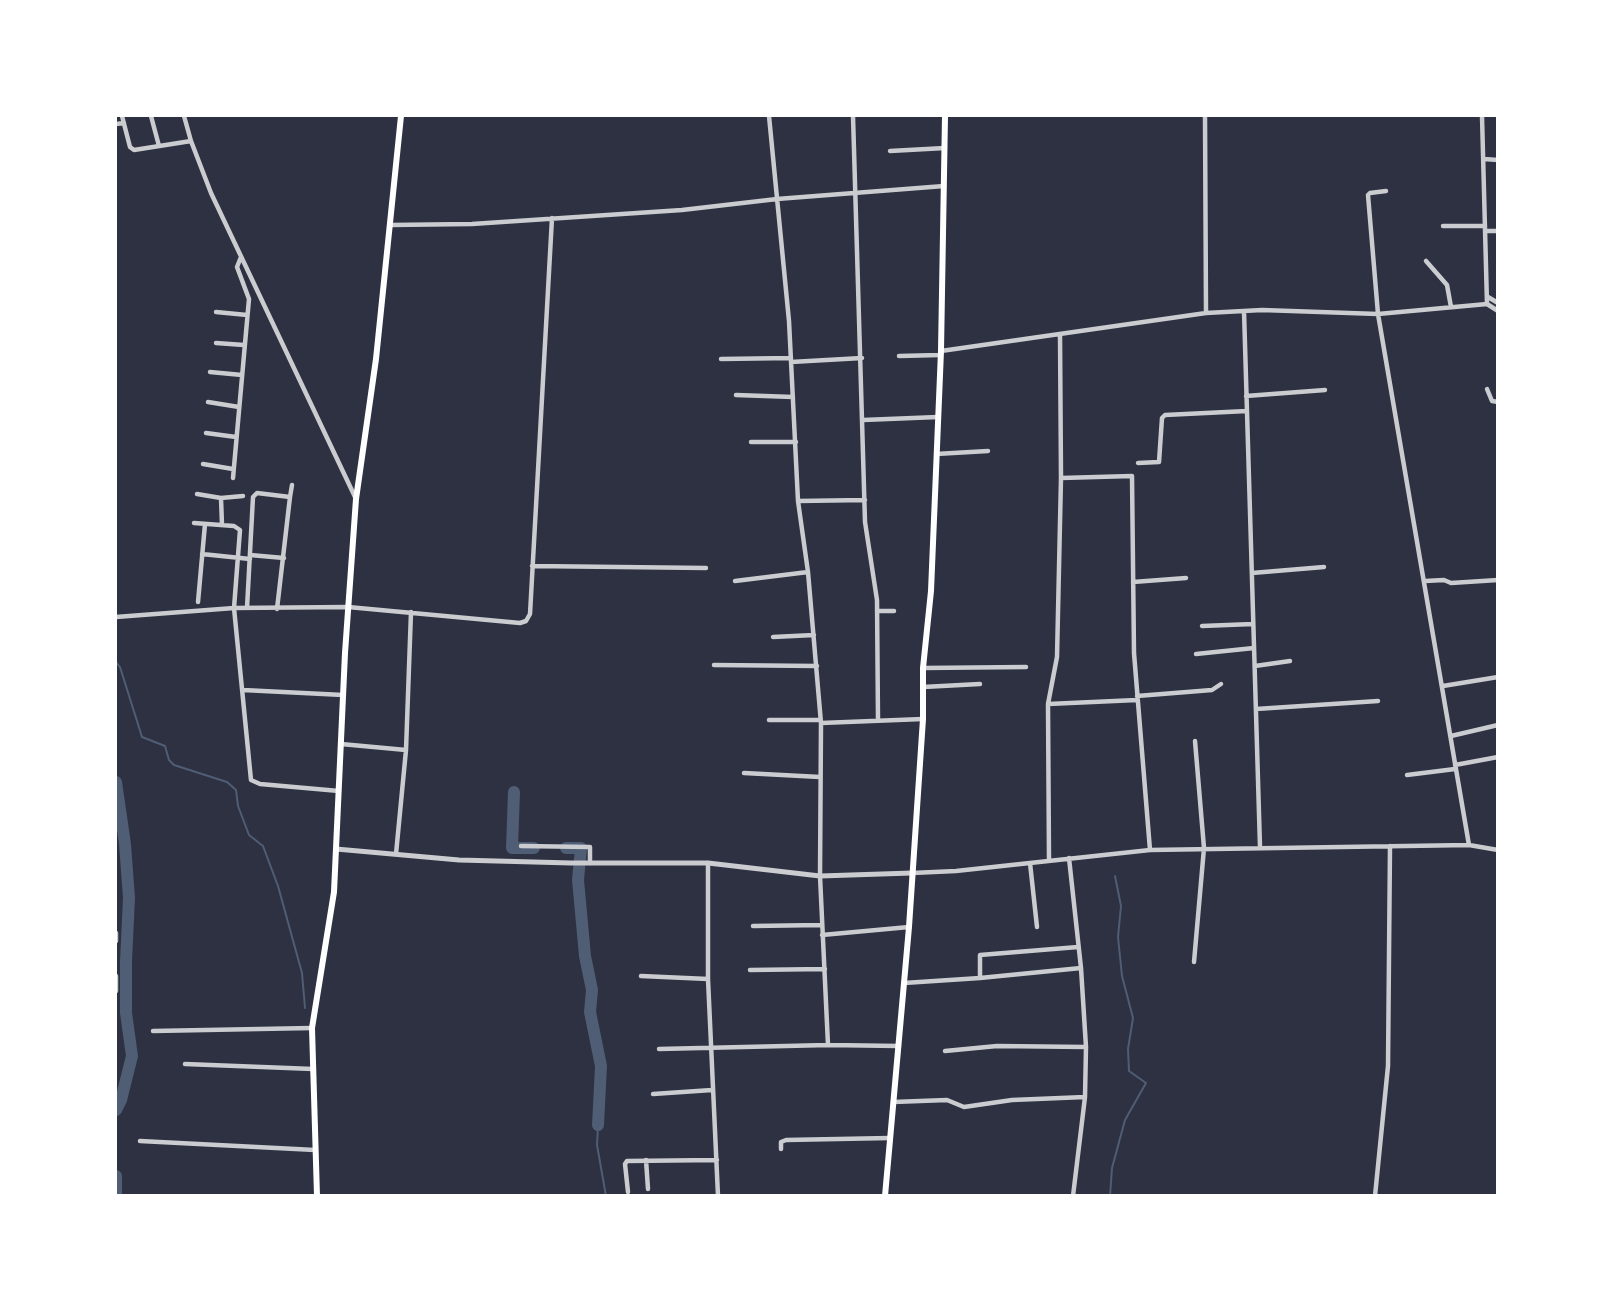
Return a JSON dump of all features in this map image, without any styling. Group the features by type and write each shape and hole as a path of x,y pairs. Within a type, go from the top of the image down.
{"main road":[{"path":"317,1195 312,1028 334,899 343,695 356,499 376,359 401,116"},
{"path":"885,1195 909,927 923,719 923,668 931,591 941,353 945,116"}],"street":[{"path":"122,116 131,149 191,141"},
{"path":"151,116 159,146"},
{"path":"184,116 211,193 356,499"},
{"path":"769,116 791,360 798,500 808,572 821,722 821,925 828,1045"},
{"path":"853,116 864,500 877,611 878,720"},
{"path":"1205,116 1206,313"},
{"path":"1482,116 1487,304"},
{"path":"116,124 124,122"},
{"path":"890,151 945,148"},
{"path":"1484,159 1497,160"},
{"path":"390,225 472,224 682,210 777,199 944,186"},
{"path":"1386,191 1368,195 1378,314 1469,845"},
{"path":"116,617 234,608 348,607 523,622 528,620 552,218"},
{"path":"1443,226 1497,231"},
{"path":"233,478 249,299 237,267 242,256"},
{"path":"1426,261 1447,285 1451,307"},
{"path":"1488,297 1497,303"},
{"path":"899,356 941,353 1206,313 1244,311 1378,314 1487,304 1497,311"},
{"path":"1244,311 1260,847"},
{"path":"216,312 247,316"},
{"path":"1049,860 1048,704 1057,657 1061,478 1060,334"},
{"path":"216,343 244,345"},
{"path":"721,359 862,358"},
{"path":"210,372 242,375"},
{"path":"1487,389 1492,401 1497,402"},
{"path":"1246,396 1325,390"},
{"path":"736,395 793,397"},
{"path":"208,402 239,407"},
{"path":"1139,463 1158,461 1162,418 1165,415 1247,411"},
{"path":"863,420 938,417"},
{"path":"206,433 236,437"},
{"path":"751,442 796,442"},
{"path":"936,454 988,451"},
{"path":"203,464 233,469"},
{"path":"1061,478 1132,476 1137,698 1150,850"},
{"path":"277,609 292,485"},
{"path":"197,494 221,498 243,496"},
{"path":"247,608 254,494 290,497"},
{"path":"221,498 222,525"},
{"path":"798,500 864,500"},
{"path":"194,523 234,526 240,530 234,608 251,780 260,784 339,790"},
{"path":"198,602 205,524"},
{"path":"202,554 237,558 284,558"},
{"path":"532,566 706,568"},
{"path":"1252,573 1324,567"},
{"path":"734,581 808,572"},
{"path":"1133,582 1186,578"},
{"path":"1425,581 1444,580 1451,583 1497,580"},
{"path":"877,611 894,611"},
{"path":"396,855 406,750 411,612"},
{"path":"1202,626 1253,624"},
{"path":"773,637 814,635"},
{"path":"1196,654 1254,648"},
{"path":"1255,666 1290,661"},
{"path":"713,665 817,666"},
{"path":"923,668 1026,667"},
{"path":"1443,686 1497,677"},
{"path":"923,687 980,684"},
{"path":"1048,704 1212,690 1221,684"},
{"path":"243,690 343,695"},
{"path":"1256,709 1378,701"},
{"path":"769,720 821,722 923,719"},
{"path":"1451,736 1497,725"},
{"path":"1194,961 1204,848 1195,741"},
{"path":"341,744 406,750"},
{"path":"1407,775 1497,757"},
{"path":"744,773 820,777"},
{"path":"336,849 396,855 571,863 708,863 820,876 912,873 1150,850 1469,845 1497,850"},
{"path":"520,846 590,848 588,863"},
{"path":"1375,1195 1388,1066 1390,846"},
{"path":"1069,858 1086,1047 1085,1097 1073,1195"},
{"path":"708,863 710,1048 718,1195"},
{"path":"1030,863 1037,927"},
{"path":"753,926 821,925"},
{"path":"822,935 909,927"},
{"path":"116,933 116,941"},
{"path":"980,978 979,955 1078,947"},
{"path":"904,982 1081,968"},
{"path":"750,970 825,970"},
{"path":"116,976 116,991"},
{"path":"641,976 708,979"},
{"path":"153,1031 312,1028"},
{"path":"659,1049 899,1045"},
{"path":"945,1051 997,1046 1086,1047"},
{"path":"184,1064 313,1069"},
{"path":"653,1094 712,1090"},
{"path":"893,1102 947,1100 964,1107 1012,1100 1085,1097"},
{"path":"781,1149 780,1142 786,1140 890,1138"},
{"path":"140,1141 316,1150"},
{"path":"646,1160 648,1189"},
{"path":"628,1192 626,1162 717,1160"}],"waterway":[{"path":"116,662 120,667 142,737 165,746 169,760 174,765 227,782 236,790 238,806 249,835 263,846 278,886 302,973 305,1008"},
{"path":"116,782 129,898 126,1013 132,1056 116,1110"},
{"path":"514,792 512,848 534,848"},
{"path":"566,848 581,848 578,880 585,956 592,990 590,1012 601,1066 598,1125"},
{"path":"1110,1196 1112,1168 1125,1120 1146,1083 1129,1071 1128,1049 1133,1018 1122,976 1118,937 1121,906 1115,876"},
{"path":"598,1125 597,1145 606,1196"},
{"path":"116,1176 116,1196"}]}
